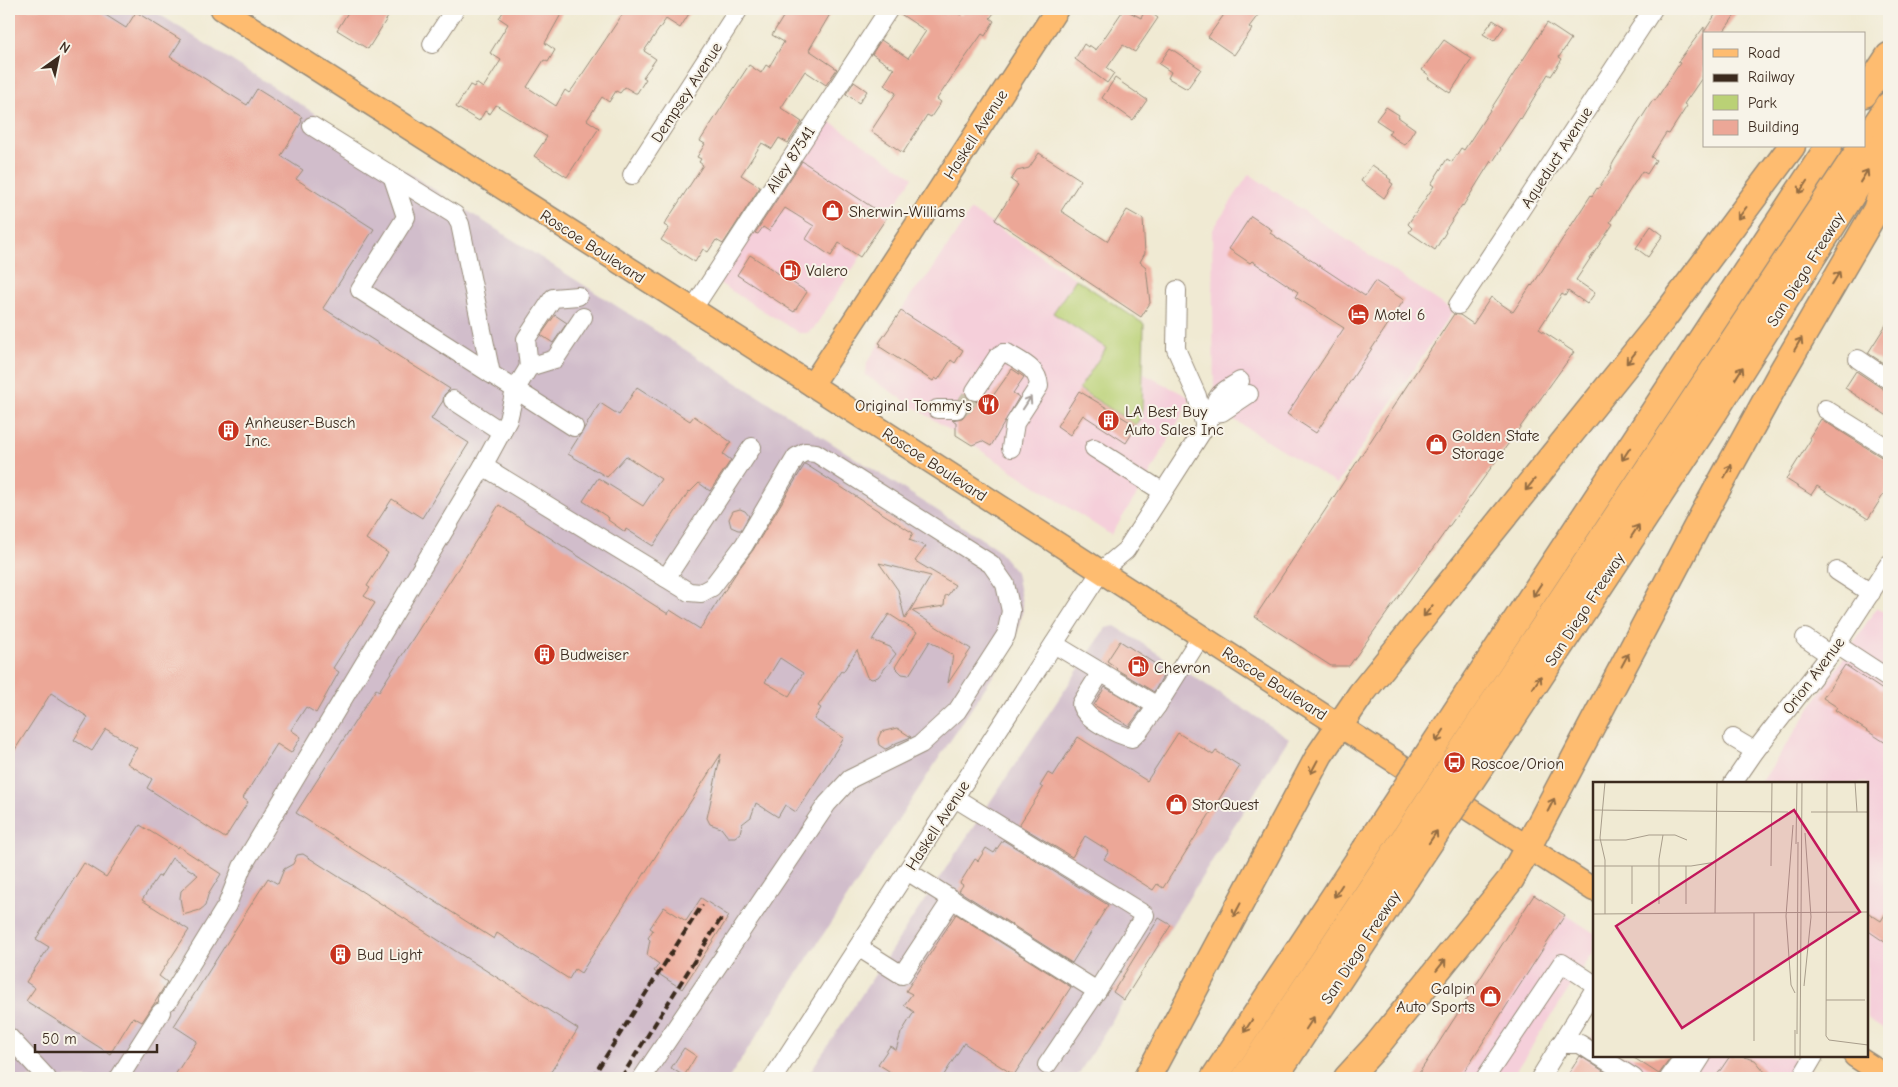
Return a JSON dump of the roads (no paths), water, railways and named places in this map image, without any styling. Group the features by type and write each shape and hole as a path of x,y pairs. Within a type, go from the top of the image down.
{"highway":[{"path":"1866,69 1889,51"},
{"path":"1866,91 1889,56"},
{"path":"1866,123 1889,89"},
{"path":"1866,139 1889,104"},
{"name":"San Diego Freeway","path":"1274,1078 1384,863 1487,708 1713,414 1889,136"},
{"path":"1146,1078 1320,754 1361,694 1662,320 1791,148"},
{"name":"San Diego Freeway","path":"1214,1078 1384,863 1487,708 1828,148"},
{"path":"1487,708 1850,148"},
{"path":"1487,708 1861,148"},
{"path":"1347,1078 1378,1044 1511,879 1704,513 1802,336 1876,210 1889,170"},
{"path":"1235,1078 1384,863"},
{"path":"1245,1078 1384,863"}],"main road":[{"name":"Roscoe Boulevard","path":"222,9 812,385 1593,889"},
{"name":"Haskell Avenue","path":"812,385 1057,9"},
{"path":"1857,1057 1889,1078"}],"street":[{"path":"432,44 455,9"},
{"name":"Dempsey Avenue","path":"632,175 739,9"},
{"name":"Alley 87541","path":"692,310 889,9"},
{"name":"Aqueduct Avenue","path":"1458,306 1654,9"},
{"path":"312,126 455,215 460,224 491,374"},
{"path":"393,178 406,217 360,290 574,427"},
{"path":"1177,290 1176,349 1209,420"},
{"path":"120,1078 227,905 247,858 502,432 508,420 515,390 528,367 526,339 553,298 578,296"},
{"path":"528,367 555,359 583,317"},
{"path":"975,391 998,356 1003,353 1007,353 1032,369 1036,374 1039,386 1015,423 1011,448"},
{"path":"1858,360 1889,380"},
{"name":"Haskell Avenue","path":"773,1078 1101,571 1126,550 1209,420 1214,402 1218,396 1245,387"},
{"path":"452,400 502,432"},
{"path":"937,409 957,409"},
{"path":"1825,409 1889,449"},
{"path":"666,578 752,446"},
{"path":"1094,448 1163,492"},
{"path":"483,466 689,592 701,593 712,587 744,545 796,457 805,452 816,453 991,564 1005,584 1011,611 1006,635 956,711 921,744 850,779 827,804 642,1078"},
{"path":"1837,571 1871,593"},
{"name":"Orion Avenue","path":"1734,782 1755,750 1834,650 1871,593 1886,576"},
{"path":"1101,672 1082,704 1082,710 1120,735 1132,738 1140,731 1157,706 1201,636"},
{"path":"1806,638 1834,650 1889,679"},
{"path":"1054,644 1157,706"},
{"path":"1733,738 1755,750"},
{"path":"954,798 1145,915 1047,1065"},
{"path":"907,871 1097,991"},
{"path":"858,947 902,976 952,899"},
{"path":"1485,1078 1562,963 1593,983"},
{"path":"1540,1078 1593,992"},
{"path":"1570,1027 1593,1042"},
{"path":"9,1038 47,1078"},
{"path":"1560,1044 1580,1044 1593,1052"},
{"path":"1601,1057 1634,1078"},
{"path":"1616,1057 1648,1078"},
{"path":"1669,1078 1684,1057"},
{"path":"1688,1078 1701,1057"},
{"path":"1801,1078 1813,1057"}],"tunnel":[{"path":"957,409 964,406 975,391"}],"railway":[{"path":"592,1078 702,905"},
{"path":"621,1078 722,917"},
{"path":"9,1068 16,1078"}],"place":[{"name":"Sherwin-Williams","path":"833,211"},
{"name":"Valero","path":"790,270"},
{"name":"Motel 6","path":"1358,314"},
{"name":"Original Tommy's","path":"988,405"},
{"name":"LA Best Buy Auto Sales Inc","path":"1109,420"},
{"name":"Anheuser-Busch Inc.","path":"229,431"},
{"name":"Golden State Storage","path":"1436,444"},
{"name":"Budweiser","path":"544,654"},
{"name":"Chevron","path":"1138,667"},
{"name":"Roscoe/Orion","path":"1455,763"},
{"name":"StorQuest","path":"1176,804"},
{"name":"Bud Light","path":"341,954"},
{"name":"Galpin Auto Sports","path":"1491,997"}]}
